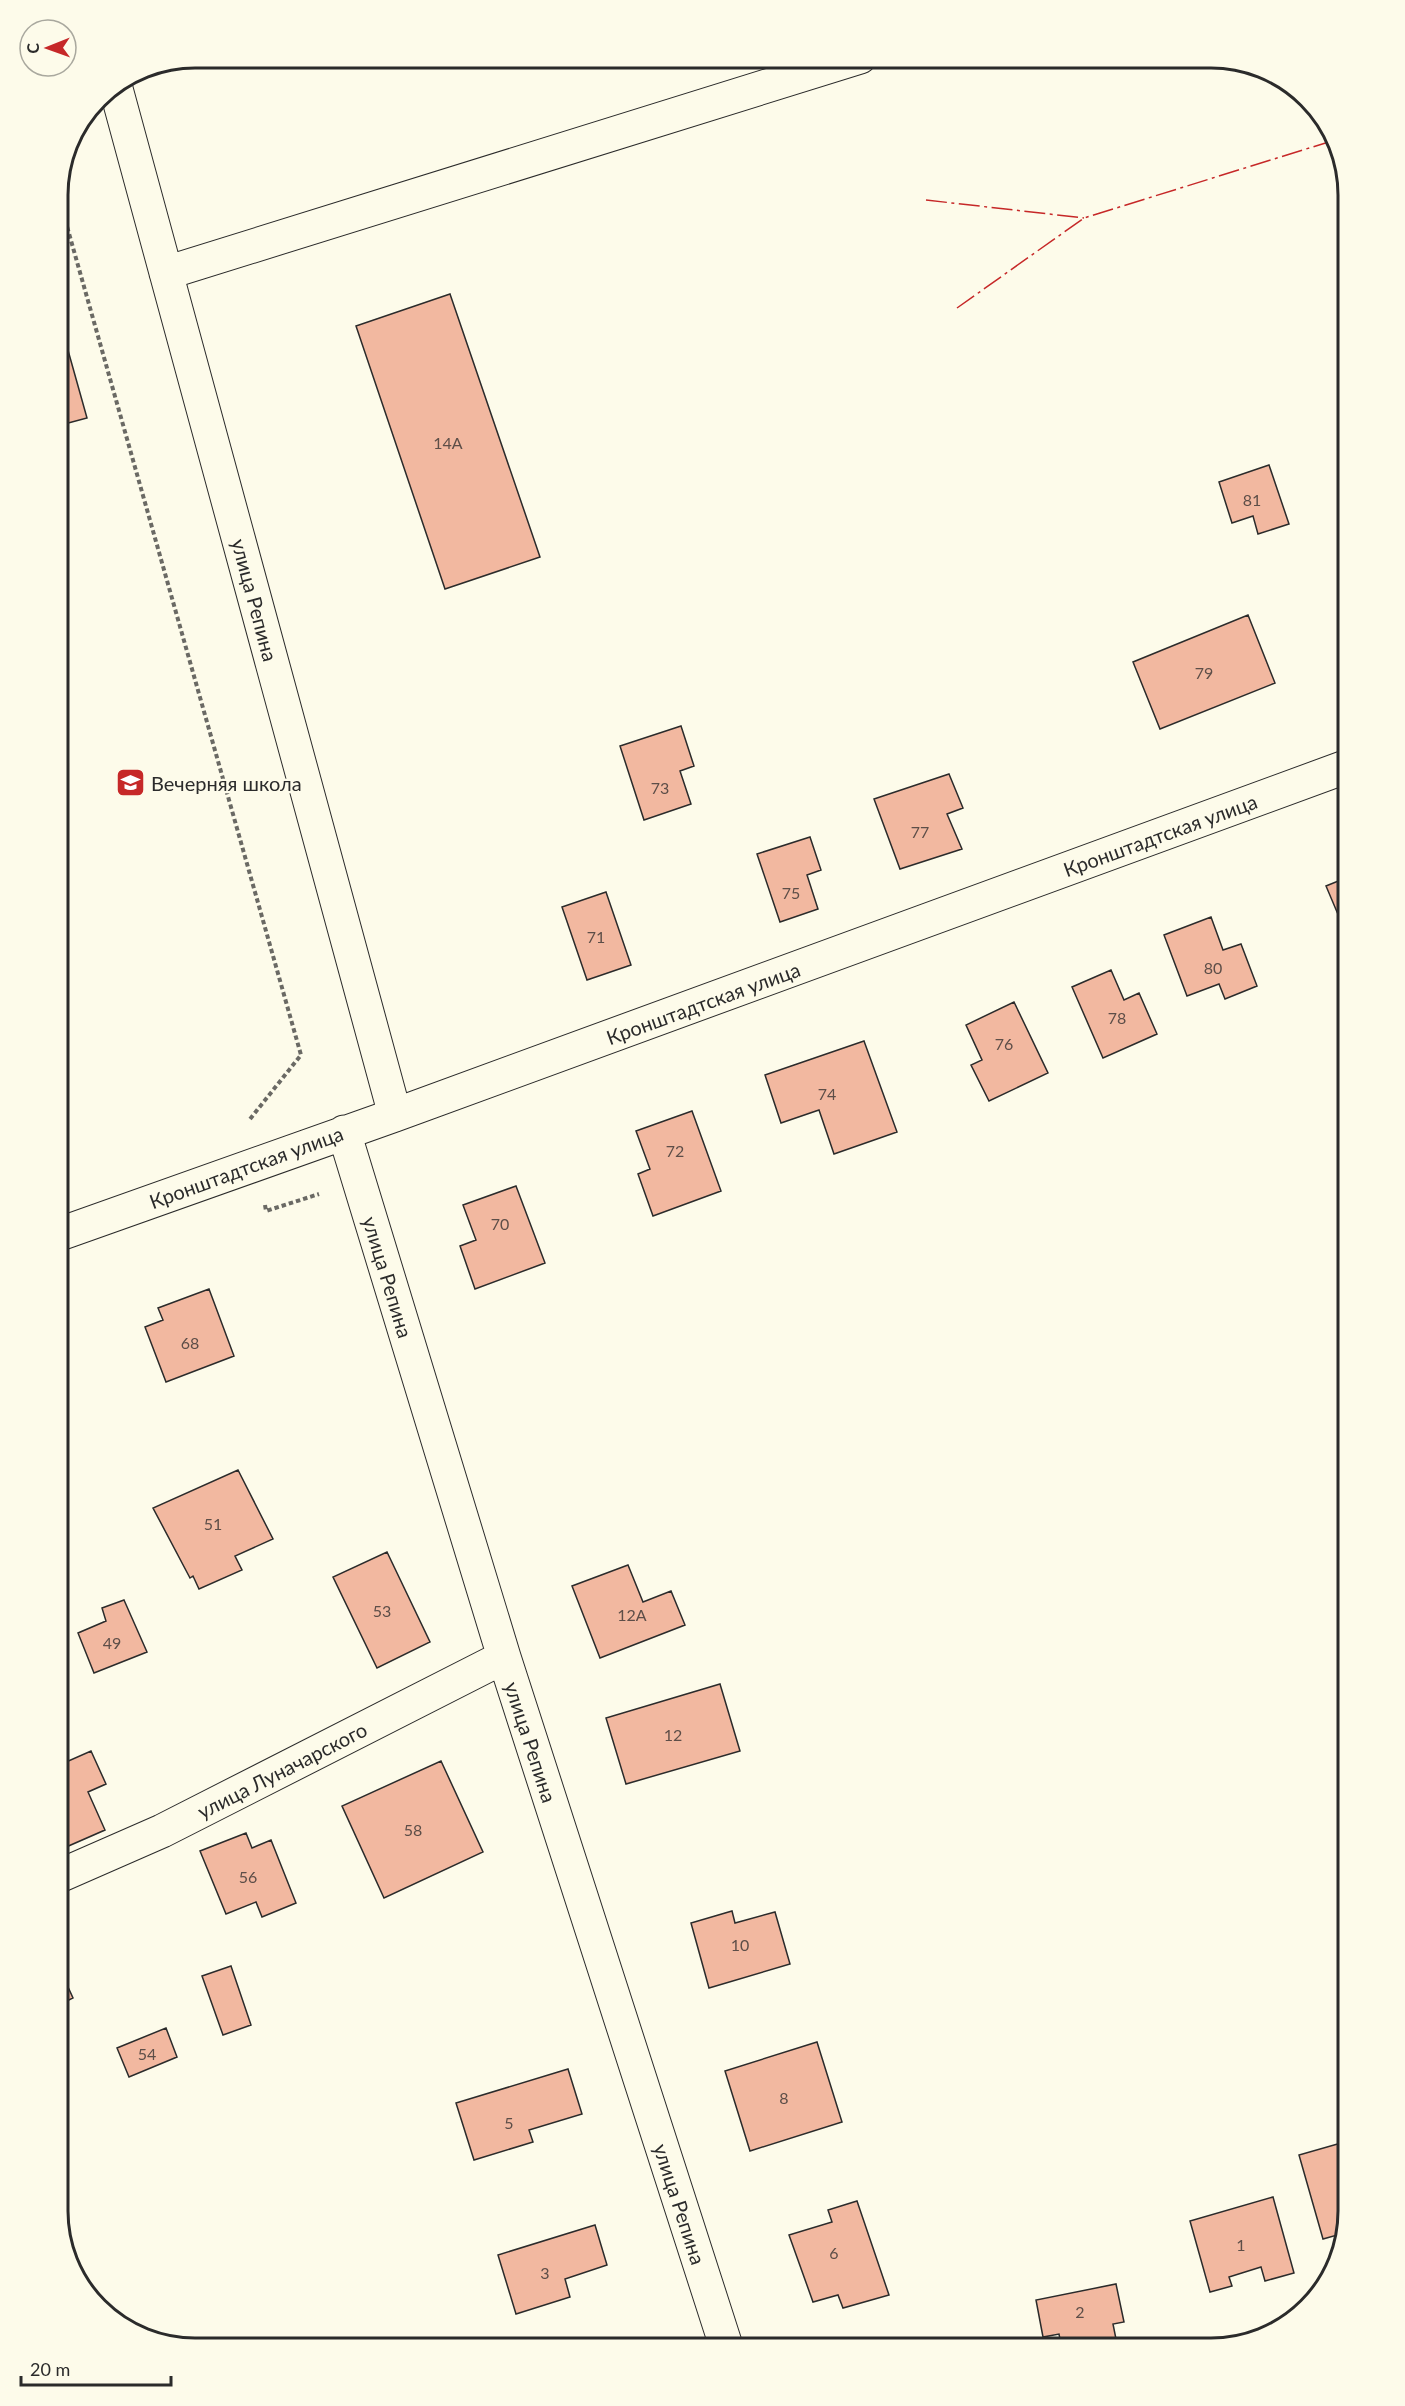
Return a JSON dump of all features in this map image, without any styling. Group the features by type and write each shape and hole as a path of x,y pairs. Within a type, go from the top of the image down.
{"street":[{"path":"166,273 825,68"},
{"name":"улица Репина","path":"117,94 395,1115"},
{"name":"Кронштадтская улица","path":"68,1231 395,1115 1338,770"},
{"name":"улица Репина","path":"344,1132 504,1657 723,2338"},
{"name":"улица Луначарского","path":"68,1872 162,1831 504,1657"}],"path":[{"path":"68,229 301,1055 244,1126"}],"building":[{"path":"450,294 540,557 445,589 356,326"},
{"path":"68,350 87,418 68,423"},
{"path":"1269,465 1289,524 1258,534 1253,516 1232,523 1219,482"},
{"path":"1248,615 1275,683 1160,729 1133,662"},
{"path":"681,726 694,766 680,771 691,804 644,820 620,746"},
{"path":"949,774 963,808 947,814 962,849 900,869 874,799"},
{"path":"810,837 821,870 807,875 818,909 780,922 757,854"},
{"path":"1338,881 1338,914 1326,886"},
{"path":"606,892 631,965 587,980 562,907"},
{"path":"1211,917 1223,950 1241,944 1257,986 1225,999 1219,984 1187,996 1164,935"},
{"path":"1111,970 1124,1000 1139,993 1157,1034 1103,1058 1072,987"},
{"path":"1014,1002 1048,1073 989,1101 971,1065 982,1060 966,1025"},
{"path":"864,1041 897,1132 834,1154 819,1110 781,1123 765,1075"},
{"path":"692,1111 721,1191 653,1216 638,1174 650,1169 636,1131"},
{"path":"516,1186 545,1263 475,1289 460,1246 476,1240 463,1205"},
{"path":"209,1289 234,1356 166,1382 145,1327 163,1320 158,1308"},
{"path":"238,1470 273,1539 235,1556 242,1570 199,1589 193,1576 190,1578 153,1508"},
{"path":"387,1552 430,1642 377,1668 333,1577"},
{"path":"628,1565 643,1602 671,1591 685,1625 600,1658 572,1586"},
{"path":"124,1600 147,1652 94,1673 78,1633 106,1621 102,1608"},
{"path":"720,1684 740,1751 626,1784 606,1718"},
{"path":"91,1751 106,1784 88,1792 105,1830 68,1846 68,1761"},
{"path":"441,1761 483,1852 384,1898 342,1806"},
{"path":"246,1833 252,1848 271,1840 296,1903 262,1917 256,1902 226,1914 200,1851"},
{"path":"732,1911 735,1923 775,1912 790,1964 709,1988 691,1923"},
{"path":"231,1966 251,2025 223,2035 202,1976"},
{"path":"68,1987 73,1998 68,2000"},
{"path":"166,2028 177,2057 129,2077 117,2048"},
{"path":"817,2042 842,2122 750,2151 725,2071"},
{"path":"568,2069 582,2114 529,2130 533,2142 474,2160 456,2103"},
{"path":"1338,2144 1338,2212 1335,2236 1323,2239 1299,2155"},
{"path":"1273,2197 1294,2273 1265,2281 1261,2267 1229,2277 1232,2286 1210,2292 1190,2221"},
{"path":"857,2201 889,2295 843,2308 838,2295 813,2302 789,2235 832,2222 828,2210"},
{"path":"595,2225 607,2265 565,2279 570,2297 516,2314 498,2255"},
{"path":"1116,2284 1124,2322 1113,2324 1116,2338 1060,2338 1059,2334 1043,2337 1036,2300"}],"power":[{"path":"957,308 1084,218 1326,143"},
{"path":"926,200 1084,218"}],"place":[{"name":"Вечерняя школа","path":"130,783"}]}
